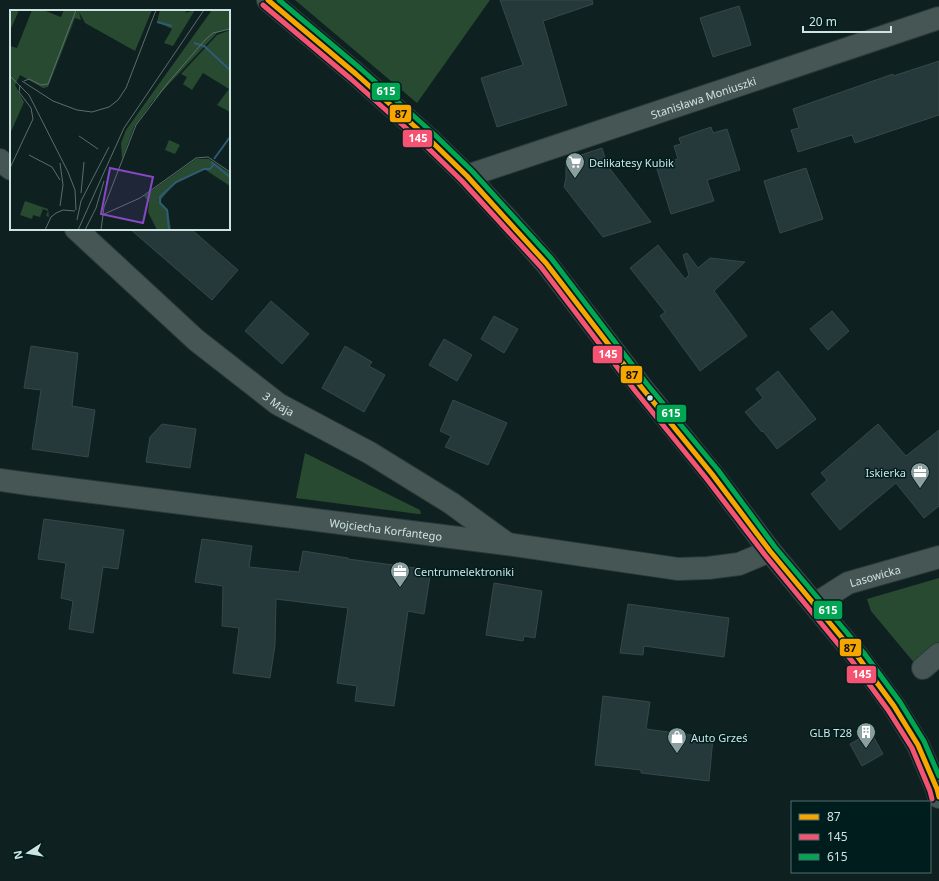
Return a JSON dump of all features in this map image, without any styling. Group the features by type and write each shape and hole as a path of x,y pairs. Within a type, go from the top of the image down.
{"street":[{"path":"268,0 356,74 430,140 467,176 546,263 642,388 712,474 770,551 858,657 894,706 918,745 939,797"},
{"name":"Stanisława Moniuszki","path":"467,176 939,18"},
{"path":"0,160 10,169"},
{"name":"3 Maja","path":"77,230 196,340 278,404 370,453 451,503 507,544"},
{"name":"Wojciecha Korfantego","path":"0,480 507,544 678,569 708,568 739,564 770,551"},
{"name":"Lasowicka","path":"815,604 848,583 939,557"},
{"path":"923,668 939,654"}],"green space":[{"path":"295,0 490,0 417,103"},
{"path":"305,453 420,510 421,514 296,498"},
{"path":"939,578 939,645 916,665 871,611 867,599"}],"building":[{"path":"500,0 592,0 593,4 543,21 567,105 497,127 481,78 523,65"},
{"path":"739,6 751,45 713,57 700,18"},
{"path":"939,61 939,115 855,143 852,135 798,152 791,130 799,128 793,109 893,74 893,76"},
{"path":"711,127 713,133 727,129 740,170 707,180 714,201 671,214 656,166 678,159 674,146 681,144 679,138"},
{"path":"602,148 607,165 651,222 603,237 564,187 566,178 566,160"},
{"path":"806,168 823,219 780,233 764,181"},
{"path":"131,230 192,230 238,270 212,300"},
{"path":"658,245 685,279 689,275 683,255 687,253 698,268 710,258 745,262 714,291 747,336 700,371 660,316 665,312 630,268"},
{"path":"271,301 309,334 282,364 245,331"},
{"path":"832,311 849,331 828,350 810,329"},
{"path":"494,316 518,329 504,353 481,339"},
{"path":"444,339 472,355 457,381 429,365"},
{"path":"31,346 78,353 72,406 95,410 88,457 32,449 41,390 24,388"},
{"path":"345,346 372,362 369,366 385,375 364,412 322,388"},
{"path":"778,371 816,419 777,449 745,412 763,398 756,389"},
{"path":"453,400 507,423 488,465 445,447 451,436 440,431"},
{"path":"162,424 196,429 190,468 146,462 150,437"},
{"path":"878,424 906,456 939,430 939,506 924,518 896,483 840,530 811,494 827,480 821,473"},
{"path":"44,519 124,530 118,569 103,567 93,633 69,629 73,601 61,598 66,563 38,559"},
{"path":"202,539 252,546 249,567 299,572 303,551 348,559 431,570 424,614 408,611 394,706 355,701 357,686 337,683 348,608 276,599 275,645 270,678 233,673 239,628 222,626 223,586 195,582"},
{"path":"494,583 542,591 535,638 524,636 523,641 486,635"},
{"path":"628,604 729,618 724,657 644,646 643,655 620,653"},
{"path":"603,696 650,702 646,729 713,738 709,781 641,773 641,770 595,765"},
{"name":"GLB T28","path":"871,732 883,754 862,766 850,744"}],"transit line":[{"name":"87","path":"268,0 356,74 430,140 467,176 546,263 642,388 712,474 770,551 858,657 894,706 918,745 939,797"},
{"name":"615","path":"279,0 361,69 435,135 472,171 551,258 647,384 718,470 775,547 864,653 900,702 924,741 939,776"},
{"name":"145","path":"263,5 351,79 425,145 462,181 541,267 636,392 706,478 765,555 852,661 888,710 912,748 932,799"}],"place":[{"name":"Delikatesy Kubik","path":"575,179"},
{"name":"Iskierka","path":"920,489"},
{"name":"Centrumelektroniki","path":"400,588"},
{"name":"GLB T28","path":"866,749"},
{"name":"Auto Grześ","path":"677,754"}]}
